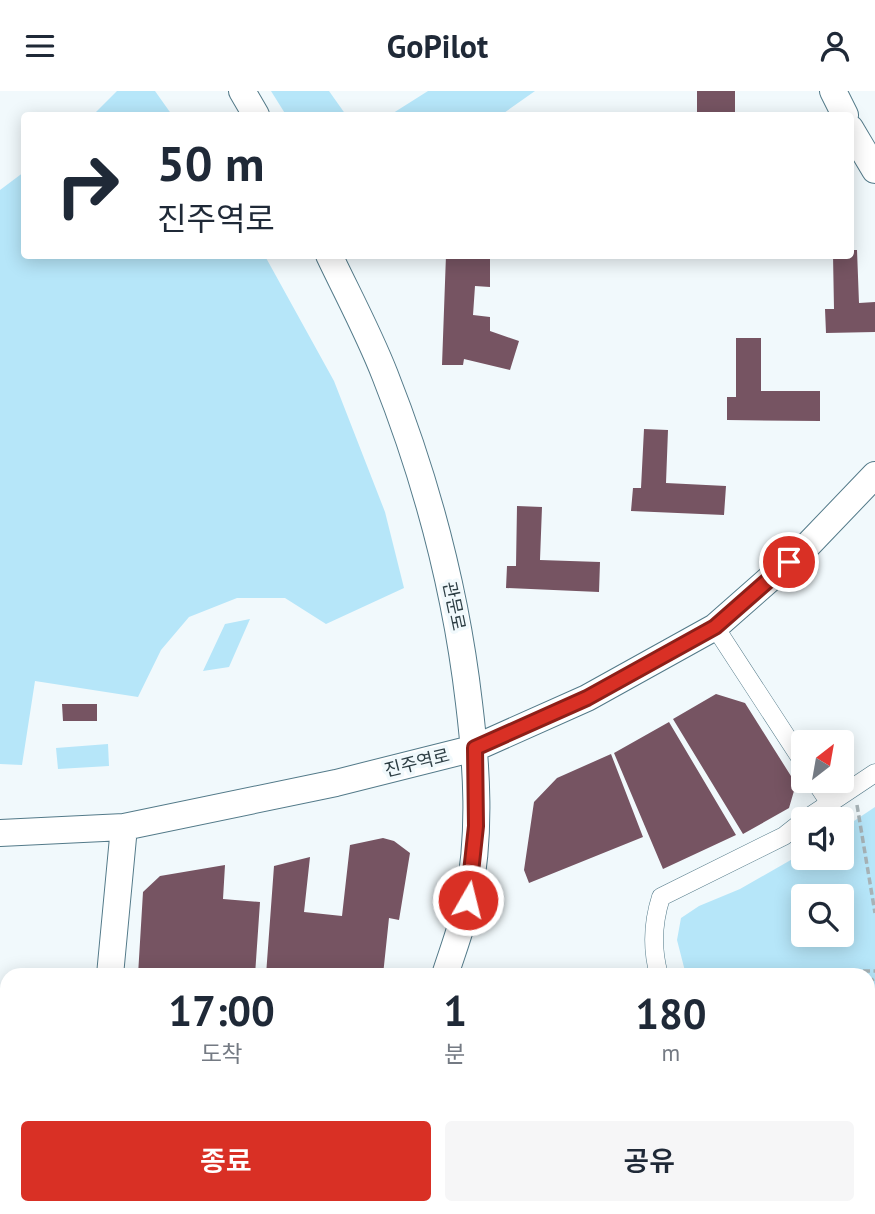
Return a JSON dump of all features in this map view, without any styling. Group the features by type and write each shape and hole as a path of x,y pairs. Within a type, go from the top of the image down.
{"street":[{"path":"242,91 254,112"},
{"path":"833,91 844,112"},
{"path":"854,135 875,170"},
{"name":"관문로","path":"331,259 384,373 411,442 433,515 457,614 475,748 477,802 468,900 447,968"},
{"name":"진주역로","path":"0,832 124,827 336,783 475,748 587,698 715,627 807,546 875,475"},
{"path":"715,627 791,744"},
{"path":"854,785 875,773"},
{"path":"823,793 829,802"},
{"path":"822,807 842,793"},
{"path":"111,968 124,827"},
{"path":"658,968 654,949 656,913 661,897 791,830"}],"path":[{"path":"854,785 875,913"}],"shaded area":[{"path":"117,91 155,91 170,112 96,112"},
{"path":"271,91 329,91 344,112 284,112"},
{"path":"428,91 535,91 505,112 395,112"},
{"path":"21,174 21,259 267,259 334,381 385,512 404,588 326,624 285,598 237,598 189,617 161,650 138,697 35,681 22,765 0,764 0,190"},
{"path":"250,619 229,667 203,671 225,624"},
{"path":"108,744 109,766 58,769 56,748"},
{"path":"875,807 875,968 684,968 677,940 681,918 699,906 740,889 791,860 791,870 854,870 854,821"}],"building":[{"path":"697,91 735,91 735,112 697,112"},
{"path":"854,250 857,250 859,303 875,302 875,332 826,333 825,309 834,309 833,259 854,259"},
{"path":"446,259 490,259 490,287 475,286 473,315 490,317 490,331 519,341 510,370 464,359 463,365 442,365"},
{"path":"736,338 761,338 761,391 820,391 820,421 727,420 727,397 736,397"},
{"path":"644,429 668,430 666,483 726,486 724,515 631,511 633,488 641,488"},
{"path":"517,506 542,507 540,560 600,562 599,592 506,588 507,566 516,566"},
{"path":"716,694 745,703 791,776 791,793 793,793 789,808 743,834 673,719"},
{"path":"62,704 97,704 97,721 63,721"},
{"path":"669,722 736,835 663,869 614,753"},
{"path":"611,754 643,837 529,883 524,870 534,802 557,778"},
{"path":"383,838 394,841 410,853 399,920 389,918 384,968 267,968 274,866 310,857 304,912 342,916 350,845"},
{"path":"225,865 223,899 260,902 255,968 138,968 143,892 160,876"}],"route":[{"path":"468,900 475,850 475,748 587,698 715,627 789,562"}]}
